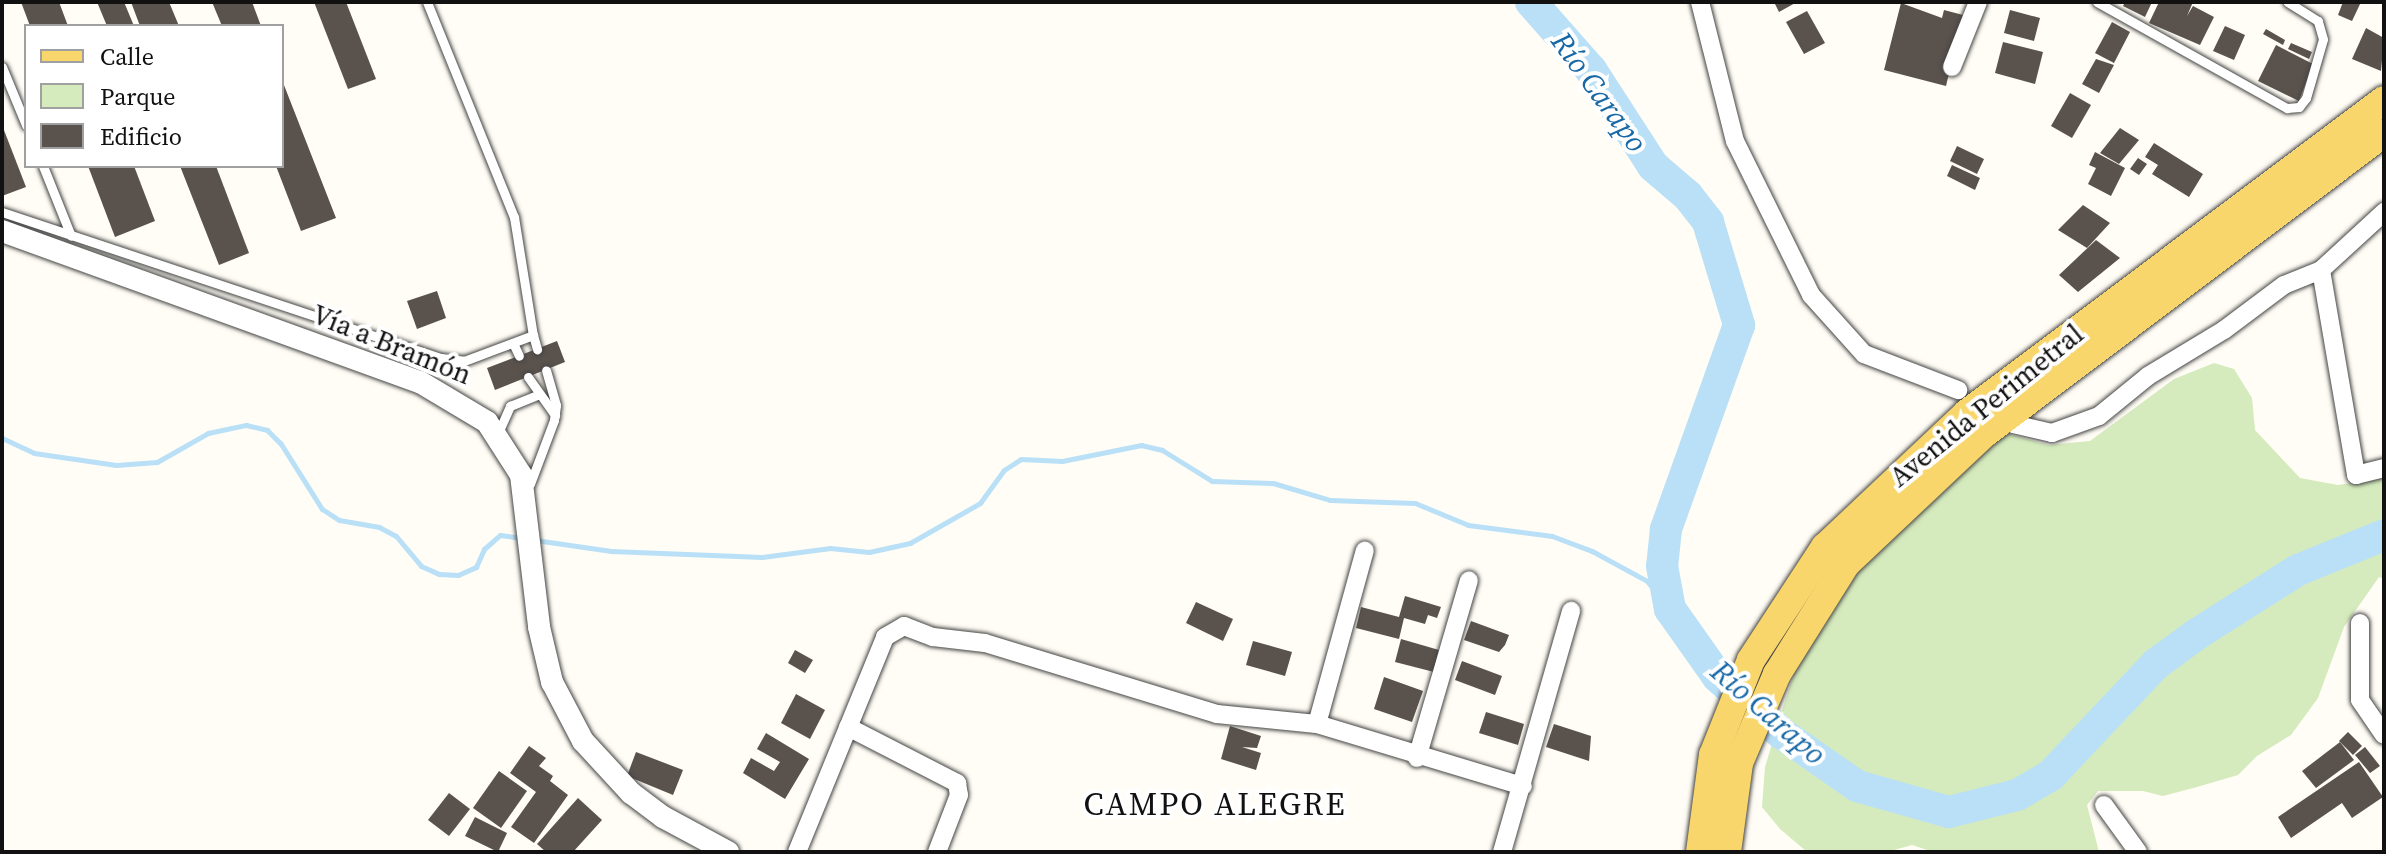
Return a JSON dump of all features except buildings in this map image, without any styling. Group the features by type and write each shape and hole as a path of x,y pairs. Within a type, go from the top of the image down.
{"main road":[{"name":"Avenida Perimetral","path":"1700,852 1751,660 1825,547 1945,432 2384,100"},
{"name":"Avenida Perimetral","path":"1727,852 1726,759 1846,564 1909,501 1984,434 2384,133"},
{"path":"1682,852 1691,796 1726,759"},
{"path":"1726,759 1738,852"}],"street":[{"path":"1700,2 1735,141 1811,295 1864,354 1958,390"},
{"path":"1952,67 1978,2"},
{"path":"2013,424 2052,433 2076,427 2284,285 2321,270 2384,212"},
{"name":"Vía a Bramón","path":"2,231 420,382 467,405 498,433 514,456 526,499 539,627 552,682 583,741 631,793 663,817 728,852"},
{"path":"2321,270 2356,475 2384,468"},
{"path":"1317,724 1365,550"},
{"path":"1417,758 1469,580"},
{"path":"1502,852 1571,611"},
{"path":"2360,623 2360,700 2384,735"},
{"path":"797,852 888,631 904,626 933,637 985,643 1217,714 1317,724 1417,758 1523,786"},
{"path":"848,727 957,783 959,795 937,852"},
{"path":"2104,805 2138,852"}],"lane":[{"path":"427,2 514,217 537,349"},
{"path":"2097,2 2287,108 2299,107 2306,98 2323,39 2318,21 2287,2"},
{"path":"2,67 24,120"},
{"path":"44,168 71,236"},
{"path":"2,212 441,358 464,361 533,335"},
{"path":"513,343 519,356"},
{"path":"526,499 555,415 546,370"},
{"path":"528,377 537,395 555,415"},
{"path":"498,433 510,406 537,395"}],"green space":[{"path":"2214,363 2234,369 2252,398 2255,430 2300,478 2338,485 2384,478 2384,579 2379,577 2344,627 2318,698 2291,735 2257,756 2238,775 2197,787 2163,796 2143,791 2098,791 2087,805 2099,852 1933,852 1912,845 1887,852 1814,852 1806,851 1780,829 1762,807 1765,767 1783,707 1799,659 1874,545 1994,430 2048,445 2090,441 2174,379"}],"waterway":[{"name":"Río Carapo","path":"1531,2 1591,70 1653,166 1688,196 1708,222 1739,325 1666,529 1662,566 1670,609 1718,677 1781,733 1857,786 1949,812 2017,795 2051,775 2156,664 2197,634 2298,570 2384,535"},
{"path":"2,438 34,453 116,465 157,462 208,433 246,425 267,430 281,444 322,509 339,520 379,527 396,536 421,566 439,574 458,575 476,567 484,549 500,535 521,538"},
{"path":"535,540 611,551 762,557 830,548 869,552 910,543 980,503 1004,470 1021,459 1062,461 1141,445 1162,450 1212,481 1273,483 1330,500 1415,503 1468,525 1552,536 1592,551 1647,581 1670,609"}],"district":[{"name":"CAMPO ALEGRE","path":"1215,804"}]}
